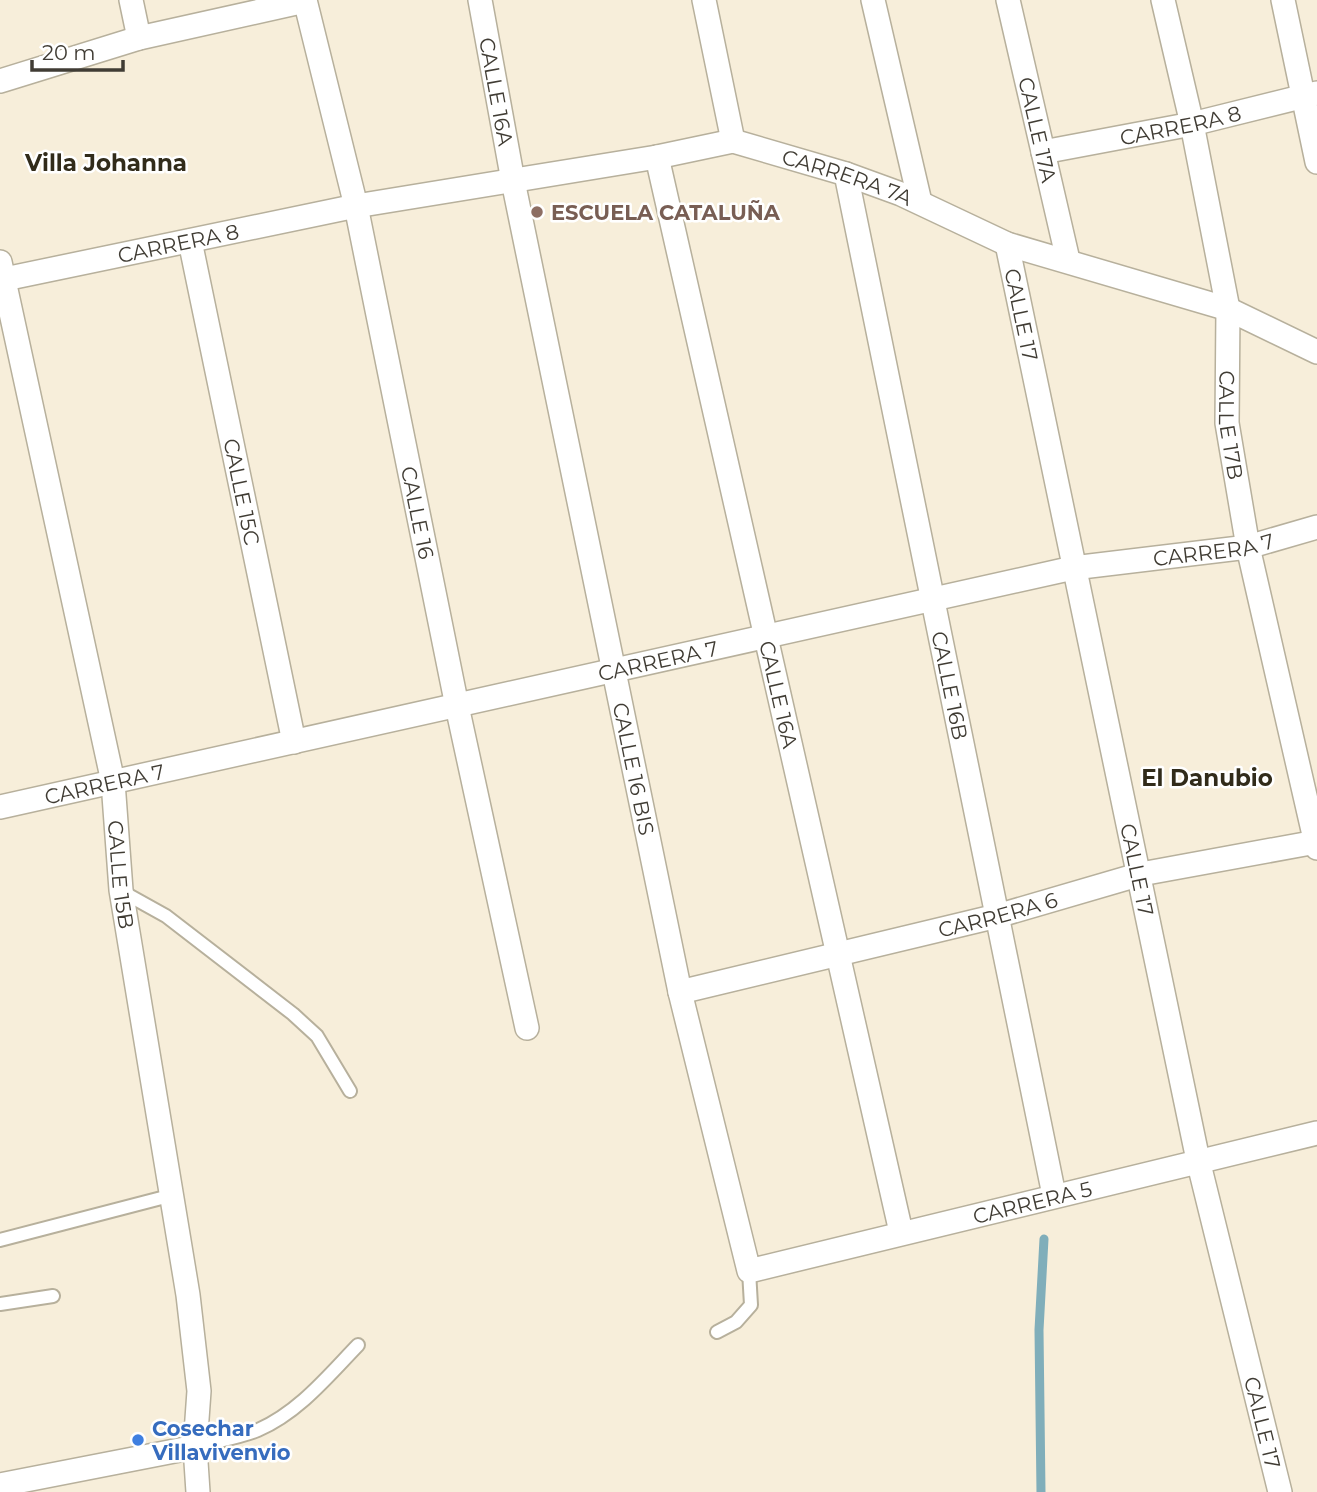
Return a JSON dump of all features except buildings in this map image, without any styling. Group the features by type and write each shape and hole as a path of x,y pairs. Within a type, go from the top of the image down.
{"street":[{"path":"131,0 139,38"},
{"path":"0,81 139,38 305,0"},
{"name":"CALLE 16","path":"305,0 356,206 457,706 527,1028"},
{"name":"CALLE 16A","path":"480,0 513,181"},
{"path":"704,0 733,141"},
{"path":"873,0 920,202"},
{"name":"CALLE 17A","path":"1008,0 1068,260"},
{"name":"CALLE 17B","path":"1163,0 1192,124 1228,309 1227,423 1248,547 1316,845"},
{"path":"1283,0 1310,95 1317,162"},
{"name":"CARRERA 8","path":"1043,152 1192,124 1310,95"},
{"name":"CARRERA 7A","path":"356,206 657,157 733,141 846,174 920,202 1007,243 1228,309 1317,352"},
{"name":"CALLE 16A","path":"657,157 901,1232"},
{"name":"CALLE 16B","path":"846,174 1054,1195"},
{"name":"CALLE 16 BIS","path":"513,181 680,992 749,1271"},
{"name":"CARRERA 8","path":"1,274 190,241 356,206"},
{"name":"CALLE 15C","path":"190,241 295,742"},
{"name":"CALLE 17","path":"1007,243 1073,568 1141,874 1198,1160 1280,1492"},
{"name":"CALLE 15B","path":"1,274 113,782 121,890 173,1195 200,1391 195,1447 198,1492"},
{"name":"CARRERA 7","path":"0,807 1073,568 1248,547 1317,527"},
{"name":"CARRERA 6","path":"680,992 997,916 1141,874 1316,845"},
{"name":"CARRERA 5","path":"749,1271 1317,1133"},
{"path":"0,1485 195,1447"}],"lane":[{"path":"121,890 166,916 293,1014 317,1036 350,1091"},
{"path":"0,1240 173,1195"},
{"path":"717,1332 736,1322 751,1305 749,1271"},
{"path":"0,1304 53,1296"},
{"path":"195,1447 258,1430 300,1405 358,1345"}],"waterway":[{"path":"1041,1492 1039,1330 1044,1239"}],"place":[{"name":"ESCUELA CATALUÑA","path":"537,212"},
{"name":"Cosechar Villavivenvio","path":"138,1440"}],"district":[{"name":"Villa Johanna","path":"106,163"},
{"name":"El Danubio","path":"1207,778"}]}
